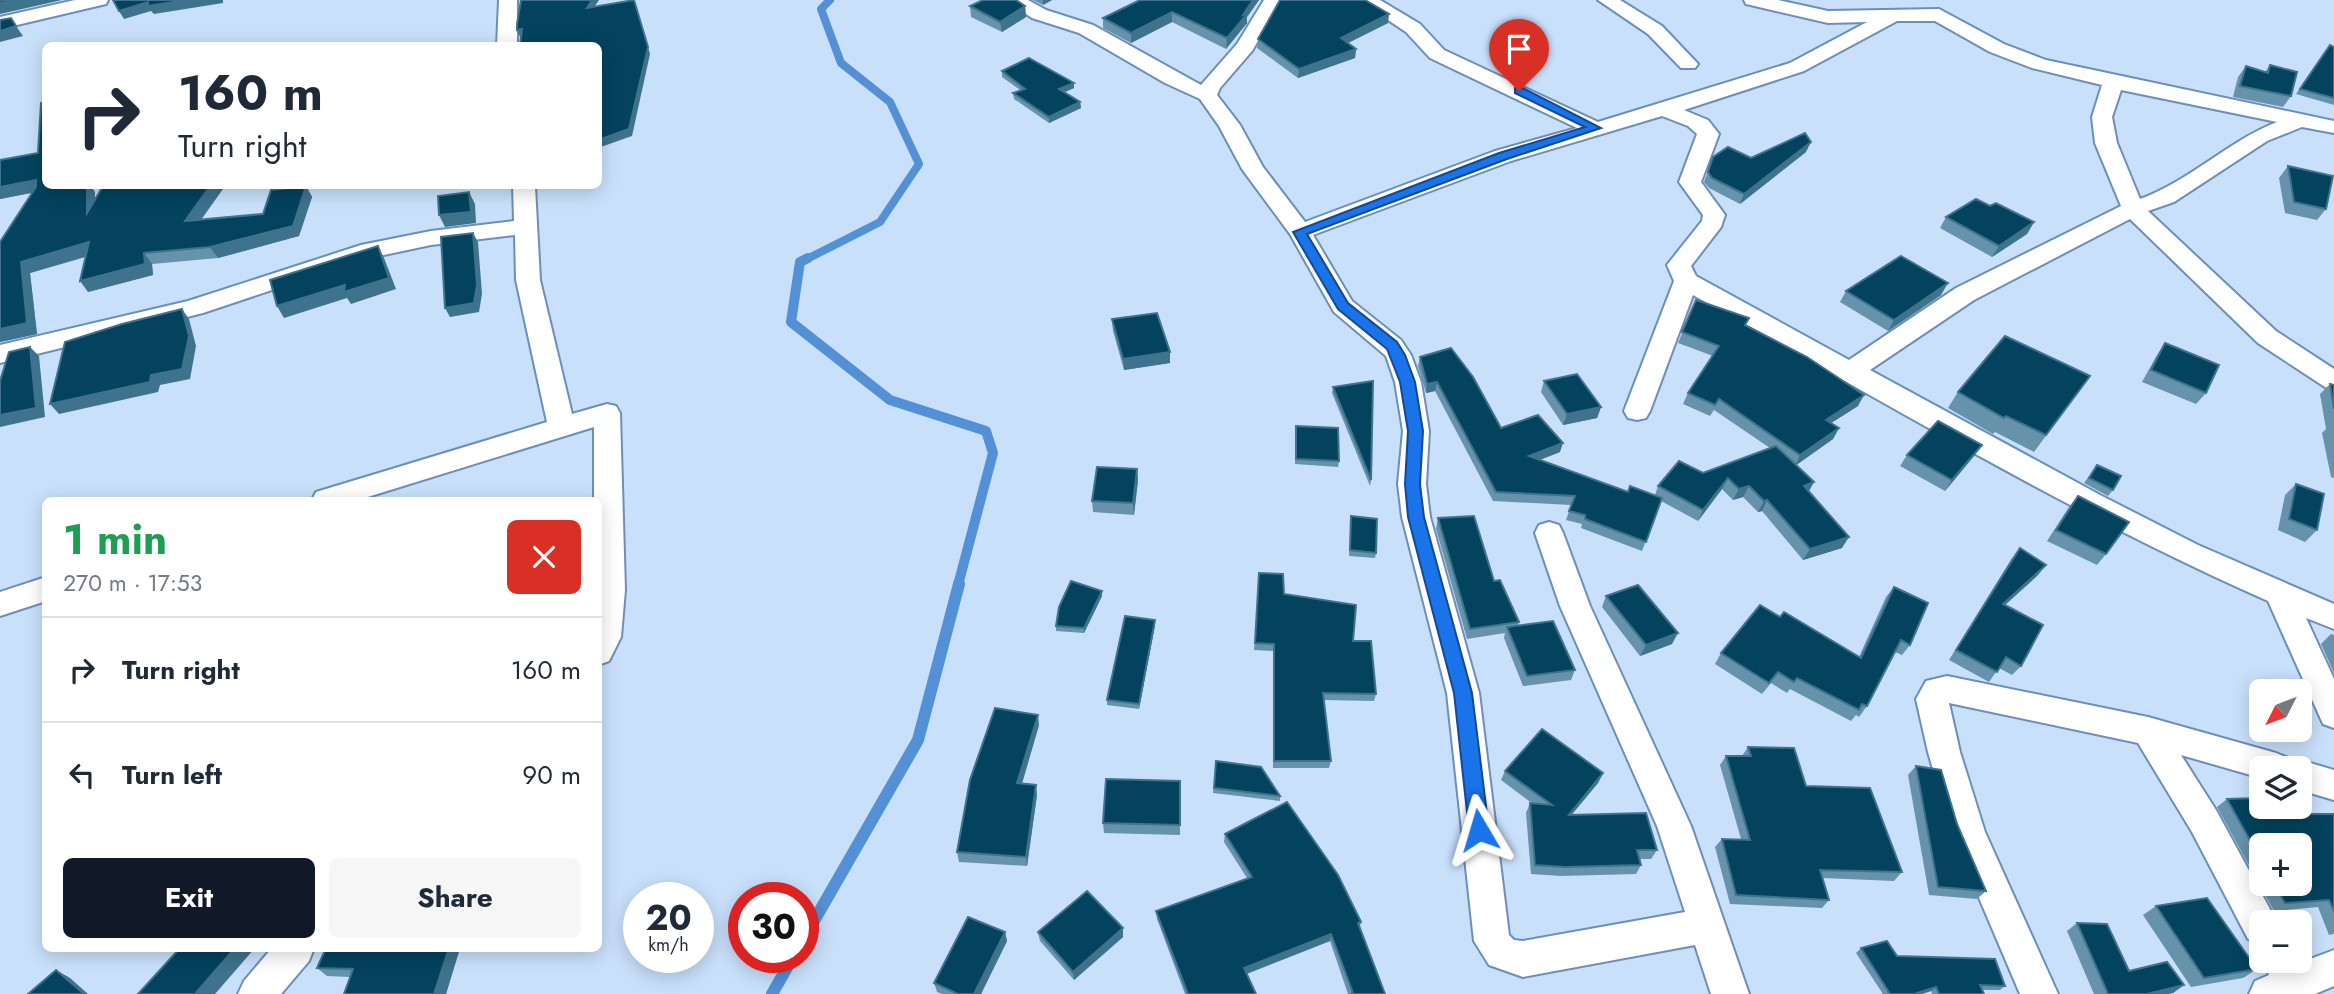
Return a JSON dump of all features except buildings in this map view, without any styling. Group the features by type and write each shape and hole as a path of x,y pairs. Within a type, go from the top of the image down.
{"street":[{"path":"0,23 99,0"},
{"path":"507,42 508,0"},
{"path":"1015,0 1039,14 1086,29 1172,79 1207,95 1229,125 1259,179 1300,232 1343,306 1392,346 1398,355 1408,382 1416,431 1412,484 1416,517 1463,693 1492,940 1499,952 1507,957 1523,959 1708,925"},
{"path":"1207,95 1210,86 1245,47 1273,0"},
{"path":"1367,0 1413,28 1437,54 1595,128"},
{"path":"1606,0 1655,30 1688,64"},
{"path":"1753,0 1813,15 1939,15 2013,56 2113,82 2334,127"},
{"path":"1300,232 1503,156 1797,67 1891,17"},
{"path":"2113,82 2102,117 2106,143 2133,209 2267,337 2334,381"},
{"path":"1662,109 1698,123 1706,128 1708,134 1690,174 1690,182 1714,215 1713,222 1679,265 1686,281 2151,534 2334,617"},
{"path":"1849,372 1965,294 2037,255 2133,209 2166,197 2259,136 2298,121"},
{"path":"524,189 528,280 562,427"},
{"path":"0,354 200,306 337,259 398,242 474,231 527,227"},
{"path":"1637,411 1686,281"},
{"path":"336,497 607,413 610,590 606,636 602,644"},
{"path":"1549,533 1575,606 1674,825 1730,994"},
{"path":"0,604 42,590"},
{"path":"2280,594 2334,714"},
{"path":"2039,994 1968,832 1944,752 1932,699 1937,691 1947,689 2148,732 2249,760"},
{"path":"2148,732 2204,821 2252,910"},
{"path":"2312,779 2334,785"},
{"path":"257,994 293,952"},
{"path":"2281,979 2334,968"}],"waterway":[{"path":"805,260 880,222 919,164 890,102 841,63 821,9 830,0"},
{"path":"808,258 800,262 791,322 890,400 986,431 993,453 958,585"},
{"path":"819,912 918,740 959,584"},
{"path":"772,994 784,973"}],"route":[{"path":"1479,830 1463,693 1416,517 1412,484 1416,431 1408,382 1392,346 1343,306 1300,232 1503,156 1595,128 1519,91"}]}
